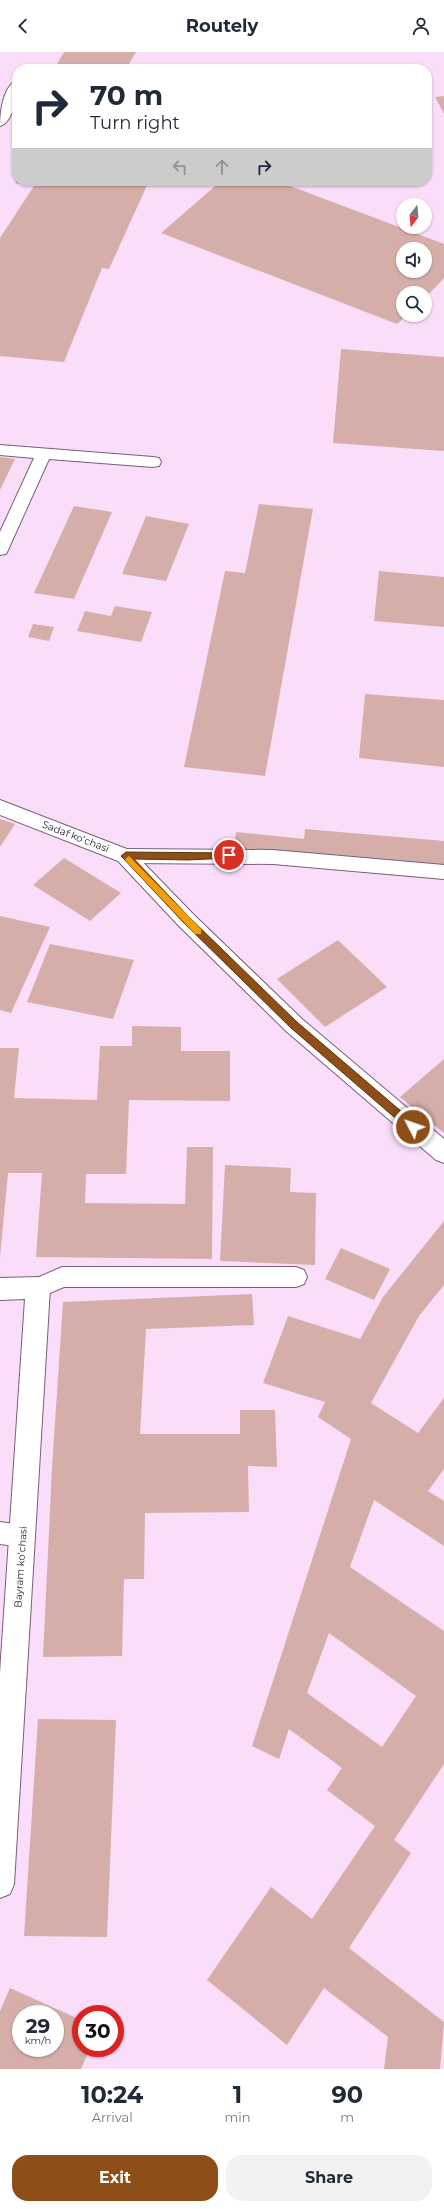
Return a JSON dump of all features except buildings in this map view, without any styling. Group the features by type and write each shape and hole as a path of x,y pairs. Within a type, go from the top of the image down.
{"street":[{"name":"Sadaf koʻchasi","path":"0,807 126,856 186,920 294,1025 444,1153"},
{"path":"0,1289 38,1288"},
{"name":"Bayram koʻchasi","path":"0,1884 11,1535 38,1288"}],"lane":[{"path":"0,122 12,96"},
{"path":"0,450 153,462"},
{"path":"0,550 43,454"},
{"path":"126,856 273,857 444,872"},
{"path":"38,1288 62,1277 296,1277"}],"slow traffic":[{"path":"129,859 198,931"}],"route":[{"path":"229,855 188,857 126,856 186,920 294,1025 413,1127"}]}
